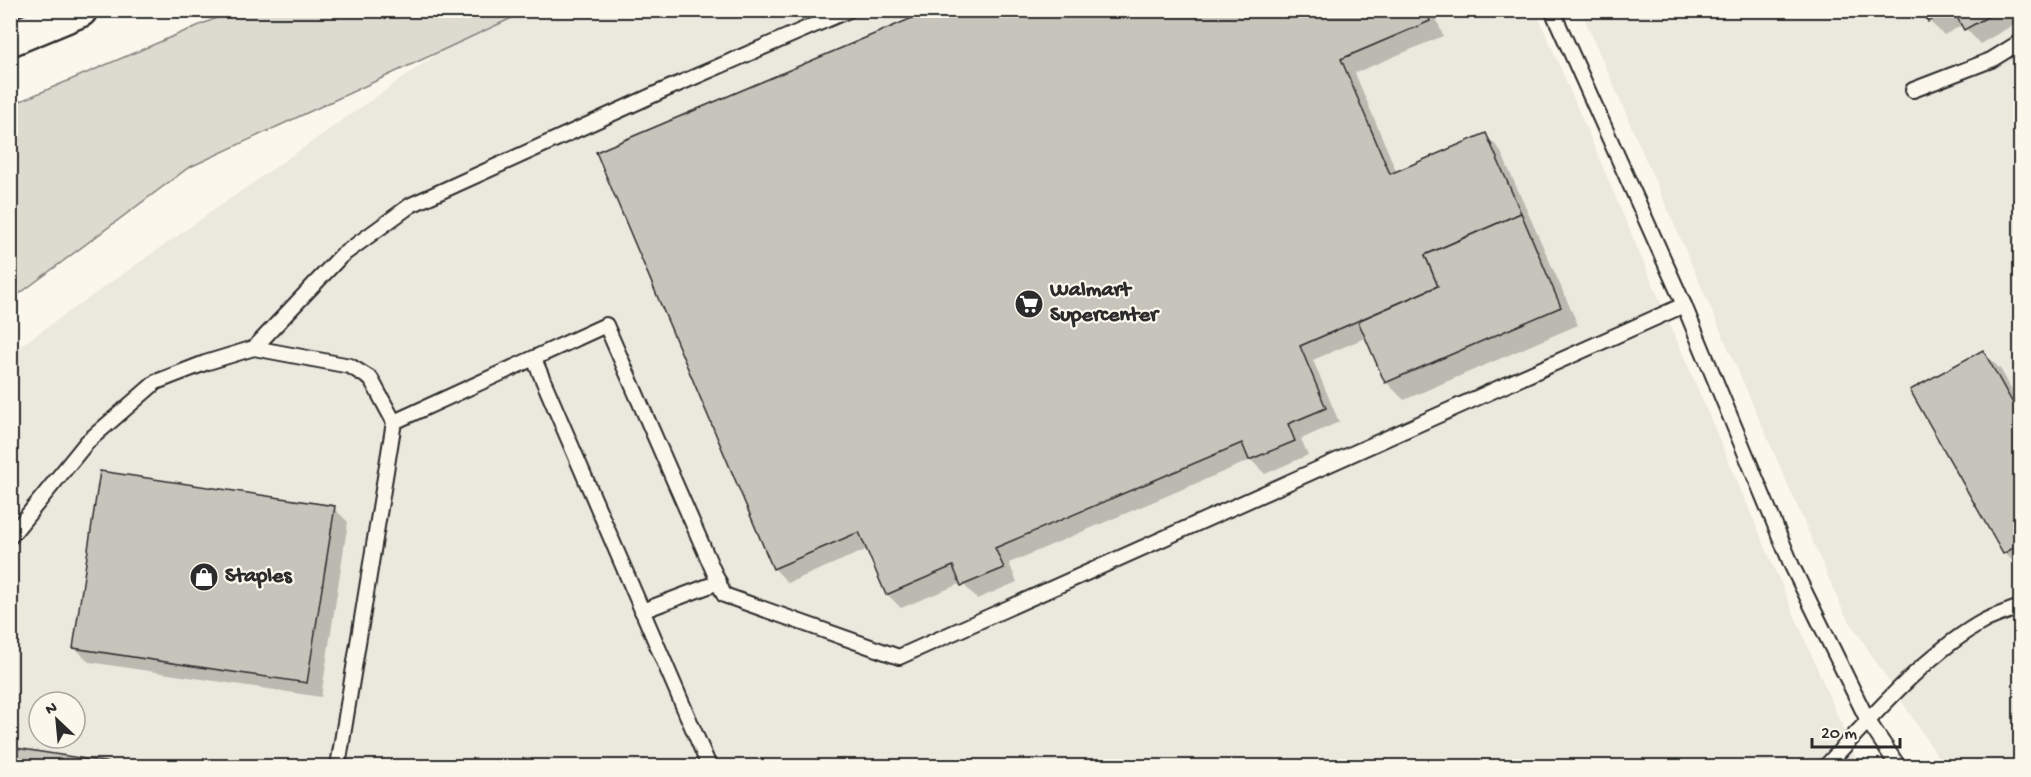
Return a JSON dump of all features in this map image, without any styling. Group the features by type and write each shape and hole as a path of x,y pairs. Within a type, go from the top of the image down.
{"highway":[{"path":"10,39 80,10"}],"lane":[{"path":"254,348 341,256 411,205 662,90 849,10"},
{"path":"1552,10 1684,305 1792,566 1868,721 1898,766"},
{"path":"1913,90 1991,60 2020,42"},
{"path":"394,422 606,326 724,595 899,657 1684,305"},
{"path":"10,537 87,442 156,382 205,363 254,348 350,366 371,379 394,422 338,766"},
{"path":"534,359 709,766"},
{"path":"642,611 719,582"},
{"path":"1826,766 1868,721 1941,650 1986,620 2020,607"}],"path":[{"path":"2015,10 2020,20"}],"shaded area":[{"path":"235,10 527,11 188,168 11,300 11,105"},
{"path":"522,11 1536,11 1859,766 11,766 10,353 464,35"},
{"path":"1581,11 2020,11 2020,766 1944,766 1843,611"}],"building":[{"name":"Walmart Supercenter","path":"931,10 1426,10 1430,21 1341,59 1390,174 1486,133 1521,213 1425,255 1438,286 1300,346 1326,408 1288,424 1295,441 1249,460 1242,443 995,548 1004,568 961,586 953,566 886,595 859,532 773,569 596,152"},
{"path":"1922,10 1949,10 1928,22"},
{"path":"1953,10 2000,10 1964,30"},
{"path":"1521,213 1561,307 1385,383 1358,321 1438,286 1425,255"},
{"path":"1983,350 2020,416 2020,544 2003,554 1910,390"},
{"name":"Staples","path":"100,471 335,506 307,683 73,648"},
{"path":"10,747 130,766 10,766"}],"place":[{"name":"Walmart Supercenter","path":"1029,304"},
{"name":"Staples","path":"204,577"}]}
